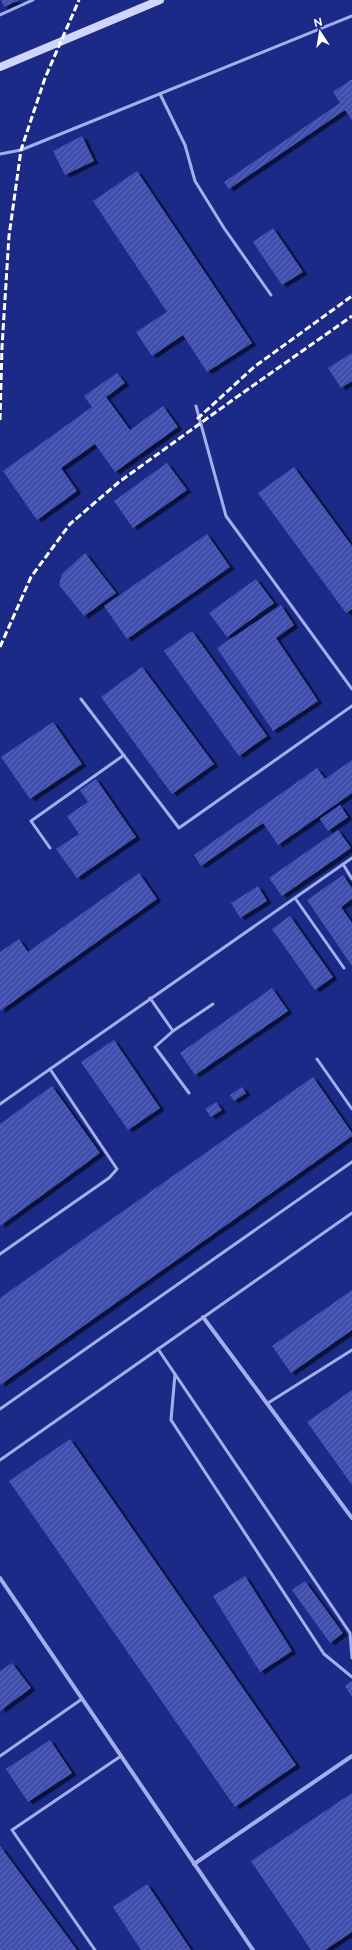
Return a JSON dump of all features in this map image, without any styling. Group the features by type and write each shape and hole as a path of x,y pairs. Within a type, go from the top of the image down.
{"main road":[{"path":"0,67 160,0"}],"street":[{"path":"204,1317 352,1518"},
{"path":"0,1578 253,1950"},
{"path":"194,1864 352,1756"}],"lane":[{"path":"0,15 33,0"},
{"path":"0,154 21,150 352,16"},
{"path":"160,94 185,145 195,181 224,228 271,295"},
{"path":"196,406 226,516 352,689"},
{"path":"81,699 179,828 352,706"},
{"path":"50,848 31,821 124,755"},
{"path":"0,1104 352,858"},
{"path":"343,864 352,879"},
{"path":"295,898 344,968"},
{"path":"150,998 173,1032"},
{"path":"189,1093 155,1047 173,1032 213,1004"},
{"path":"316,1060 352,1109"},
{"path":"0,1254 109,1178 117,1169 50,1069"},
{"path":"0,1409 352,1162"},
{"path":"0,1460 352,1213"},
{"path":"158,1349 350,1633 352,1658"},
{"path":"268,1404 352,1350"},
{"path":"175,1374 171,1420 324,1654 352,1678"},
{"path":"0,1756 82,1699"},
{"path":"95,1950 12,1830 121,1756"}],"building":[{"path":"1,0 19,0 4,7"},
{"path":"352,79 352,120 345,110 229,189 224,182 340,103 333,92"},
{"path":"82,136 94,161 65,175 53,151"},
{"path":"137,171 252,343 207,372 183,335 152,356 136,332 167,312 93,201"},
{"path":"273,228 303,272 282,285 253,242"},
{"path":"352,353 352,381 341,388 328,368"},
{"path":"117,373 125,383 106,397 130,430 163,406 178,427 115,472 95,444 61,468 77,491 37,520 3,471 92,407 84,396"},
{"path":"167,463 187,490 133,528 114,501"},
{"path":"294,467 352,546 352,609 346,613 258,493"},
{"path":"207,534 230,567 127,639 104,606"},
{"path":"85,553 116,593 84,616 59,585 62,574"},
{"path":"256,579 274,603 227,637 209,613"},
{"path":"281,605 294,625 276,638 318,701 273,731 217,648"},
{"path":"192,631 267,736 239,756 164,651"},
{"path":"142,667 214,764 172,794 101,697"},
{"path":"53,722 82,764 30,799 1,757"},
{"path":"352,760 352,793 278,845 263,823 201,866 194,855 317,768 325,779"},
{"path":"96,779 136,837 77,878 56,849 79,834 67,816 88,802 80,790"},
{"path":"340,805 348,817 328,831 320,819"},
{"path":"338,830 351,848 282,896 269,878"},
{"path":"139,873 157,899 0,1011 0,952 19,939 28,952"},
{"path":"343,875 352,888 352,899 341,907 352,923 352,966 307,900"},
{"path":"258,886 267,901 240,918 231,903"},
{"path":"290,916 333,977 315,990 272,929"},
{"path":"272,988 288,1011 195,1075 180,1053"},
{"path":"114,1040 160,1108 128,1130 81,1062"},
{"path":"313,1077 352,1133 352,1136 0,1385 0,1298"},
{"path":"52,1086 100,1153 0,1226 0,1124"},
{"path":"242,1087 246,1093 234,1101 230,1095"},
{"path":"216,1102 222,1110 211,1117 205,1109"},
{"path":"352,1290 352,1330 291,1373 272,1346"},
{"path":"352,1390 352,1485 307,1422"},
{"path":"70,1439 296,1765 235,1807 9,1481"},
{"path":"245,1576 292,1651 260,1672 213,1596"},
{"path":"305,1581 343,1633 330,1643 292,1590"},
{"path":"12,1663 31,1688 0,1711 0,1671"},
{"path":"352,1681 352,1697 345,1686"},
{"path":"50,1740 72,1773 28,1802 6,1769"},
{"path":"352,1793 352,1932 325,1950 311,1950 251,1861"},
{"path":"0,1846 77,1950 0,1950"},
{"path":"147,1884 191,1950 141,1950 113,1907"}],"railway":[{"path":"0,420 2,347 9,236 21,150 45,78 79,0"},
{"path":"197,419 254,367 352,296"},
{"path":"0,647 31,577 70,524 119,482 352,316"}]}
